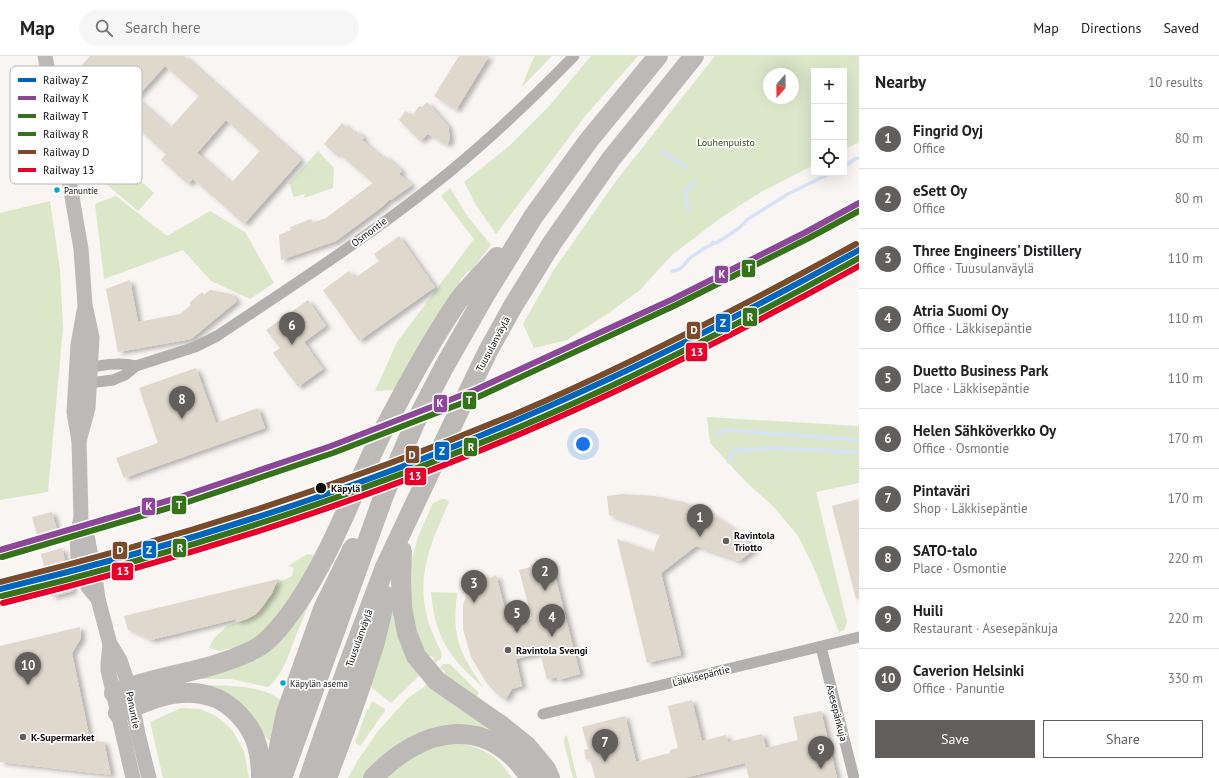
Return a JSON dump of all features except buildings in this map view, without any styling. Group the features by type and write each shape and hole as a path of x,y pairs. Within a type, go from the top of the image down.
{"highway":[{"path":"273,778 286,713 323,609 367,530 384,495 414,425 444,367 485,295 533,217 589,140 658,56"},
{"name":"Tuusulanväylä","path":"309,778 347,668 385,567 488,351 513,306 552,243 611,159 694,56"},
{"path":"121,690 216,665 243,655 260,646 278,630 302,597 316,573 334,538 380,438 417,366 459,300 533,217"},
{"path":"328,778 375,642 386,596 402,551 411,514"},
{"path":"282,778 367,530"},
{"path":"402,551 402,607 406,633 416,656 437,681 502,726 527,746 546,769 550,778"},
{"path":"125,710 151,700 181,693 202,694 221,701 241,717 250,729 257,744 261,778"},
{"path":"373,778 385,765 404,751 424,740 442,735 460,734 476,736 493,742 512,755 530,778"}],"main road":[{"name":"Panuntie","path":"45,56 47,66"},
{"name":"Panuntie","path":"70,184 81,249 86,305 92,337 88,408 79,441"},
{"name":"Panuntie","path":"86,305 80,332 74,412 79,441 81,516 77,536 78,556 81,570 88,587 98,599 107,632 120,660 121,690 125,710 133,778"},
{"name":"Panuntie","path":"125,710 138,734 149,778"}],"street":[{"name":"Osmontie","path":"89,383 113,380 125,376 136,366 195,347 217,336 344,251 448,173 537,94 574,56"},
{"name":"Osmontie","path":"76,376 90,368 124,363 136,366"},
{"path":"76,376 89,383"},
{"name":"Läkkisepäntie","path":"543,714 859,637"},
{"name":"Asesepänkuja","path":"821,647 854,778"}],"green space":[{"path":"552,56 521,88 534,57"},
{"path":"591,56 638,56 586,115 496,234 476,205 464,182 508,147 550,105"},
{"name":"Louhenpuisto","path":"715,56 859,56 859,142 847,148 847,68 811,68 811,167 761,192 722,217 672,255 640,290 610,312 567,340 534,348 523,324 553,271 616,181"},
{"path":"318,151 334,168 333,188 304,198 305,194 294,197 289,183"},
{"path":"142,182 154,193 138,211 106,184 142,184"},
{"path":"450,188 468,217 491,245 472,270 467,272 460,281 459,286 396,390 375,391 397,342 474,239 441,196"},
{"path":"116,196 167,236 210,211 245,232 274,283 250,299 211,281 183,250 104,279 95,204"},
{"path":"50,201 60,270 63,328 48,492 0,500 0,213"},
{"path":"707,417 859,426 859,483 816,492 847,622 844,630 839,632 813,566 798,536 772,505 746,482 710,443"},
{"path":"446,499 449,502 432,544 423,586 428,622 442,654 441,659 435,663 433,662 434,658 427,656 421,647 409,612 411,563 418,537 433,503"},
{"path":"307,554 317,555 280,617 249,643 220,651 209,648 214,638 227,626 256,614 272,593 277,579 282,581 292,576 294,568 288,566"},
{"path":"319,583 283,668 274,682 268,687 231,679 194,679 230,670 248,662"},
{"path":"431,592 457,593 455,618 458,641 467,662 483,687 461,666 446,646 436,622"},
{"path":"390,605 421,674 391,703 371,687 378,646"},
{"path":"443,664 450,664 479,693 475,699 444,674 445,671 439,669"},
{"path":"428,681 513,741 462,726 364,778 348,778 358,760 378,731 408,698 424,687"},
{"path":"206,685 236,686 256,689 282,701 273,745 264,735 254,717 239,701 220,690"},
{"path":"372,701 385,709 385,711 360,746 355,743 367,709 369,709"},
{"path":"181,708 200,709 216,716 232,730 244,751 249,778 163,778 150,722"},
{"path":"566,735 577,778 573,778 564,743"},
{"path":"461,743 478,748 491,755 507,770 512,778 384,778 413,755 446,744"}],"waterway":[{"path":"661,151 687,168"},
{"path":"847,165 859,158"},
{"path":"713,242 717,243 739,228 748,219 788,194 825,176"},
{"path":"689,211 685,193 695,181"},
{"path":"672,271 680,269 689,259 714,243"},
{"path":"716,434 726,430 859,440"},
{"path":"728,462 734,451 776,448 859,452"}],"rail line":[{"name":"K","path":"0,550 177,498 331,446 475,390 673,299 806,232 859,203"},
{"name":"T","path":"2,557 179,505 333,453 478,397 676,305 859,211"},
{"name":"D","path":"0,582 131,547 261,508 325,487 452,440 559,395 602,375 730,311 856,244"},
{"name":"Z","path":"0,589 133,554 265,515 330,493 459,445 608,380 734,317 859,250"},
{"name":"R","path":"2,596 134,561 265,522 330,500 459,452 608,388 735,325 859,258"},
{"name":"13","path":"3,603 137,568 269,528 334,506 463,458 570,412 654,373 737,332 859,266"}],"place":[{"name":"Panuntie","path":"57,190"},
{"name":"Helen Sähköverkko Oy","path":"292,345"},
{"name":"SATO-talo","path":"182,419"},
{"name":"Käpylä","path":"321,488"},
{"name":"Fingrid Oyj","path":"700,537"},
{"name":"Ravintola Triotto","path":"726,541"},
{"name":"eSett Oy","path":"545,591"},
{"name":"Three Engineers' Distillery","path":"474,603"},
{"name":"Duetto Business Park","path":"517,633"},
{"name":"Atria Suomi Oy","path":"552,637"},
{"name":"Ravintola Svengi","path":"508,650"},
{"name":"Käpylän asema","path":"283,683"},
{"name":"Caverion Helsinki","path":"28,685"},
{"name":"K-Supermarket","path":"23,737"},
{"name":"Pintaväri","path":"605,762"},
{"name":"Huili","path":"821,769"}]}
